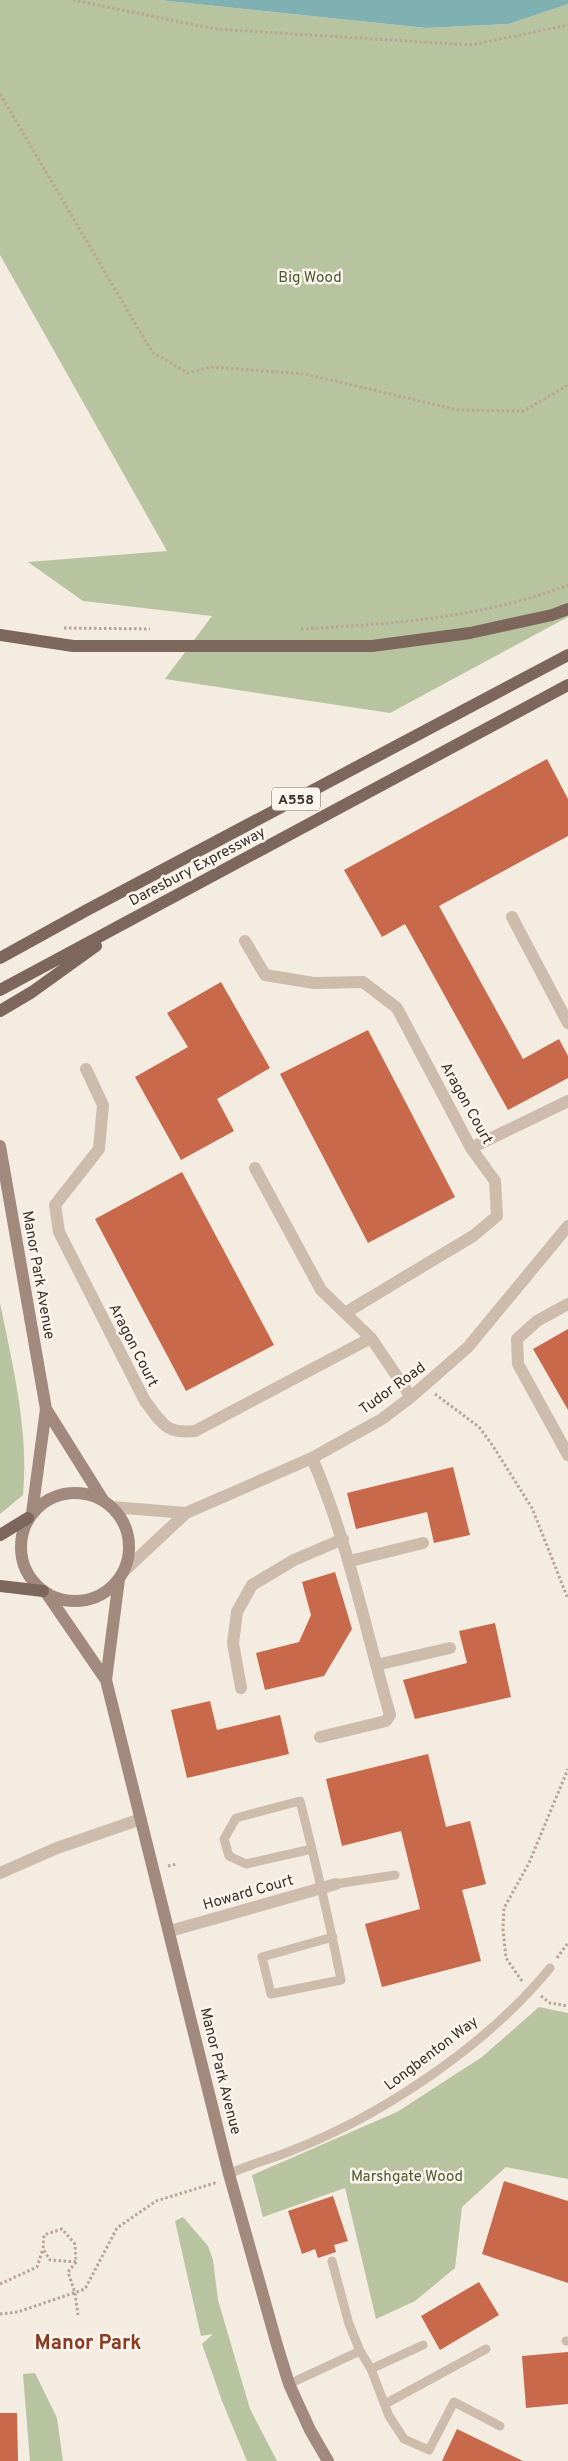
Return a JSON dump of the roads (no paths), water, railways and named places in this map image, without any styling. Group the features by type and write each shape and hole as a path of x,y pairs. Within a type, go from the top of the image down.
{"main road":[{"path":"0,635 73,646 372,646 470,633 552,615 568,609"},
{"name":"Daresbury Expressway","path":"0,958 568,655"},
{"name":"Daresbury Expressway","path":"0,990 568,685"},
{"path":"0,1011 32,992 137,917"},
{"path":"0,1535 30,1516"},
{"path":"0,1586 45,1593"}],"street":[{"path":"512,917 568,1023"},
{"name":"Aragon Court","path":"245,941 265,975 314,983 363,982 397,1008 471,1148 495,1181 497,1216 473,1236 345,1313"},
{"name":"Aragon Court","path":"86,1068 103,1105 99,1149 56,1205 58,1232 145,1401 164,1426 178,1432 195,1431 371,1338"},
{"path":"471,1148 568,1101"},
{"name":"Manor Park Avenue","path":"0,1146 46,1409 30,1516"},
{"path":"255,1168 321,1290 371,1338 411,1397"},
{"name":"Tudor Road","path":"121,1575 186,1513 312,1458 382,1419 426,1386 468,1347 568,1226"},
{"path":"568,1304 537,1321 517,1339 518,1364 568,1455"},
{"name":"Manor Park Avenue","path":"46,1409 107,1504"},
{"path":"312,1458 332,1505 350,1561 390,1715 386,1721 320,1737"},
{"path":"65,1494 88,1494 107,1504 123,1521 128,1537 129,1555 121,1575 108,1590 94,1598 78,1601 62,1600 45,1593 31,1580 23,1566 21,1541 30,1516 43,1503 65,1494"},
{"name":"Tudor Road","path":"107,1504 186,1513"},
{"path":"241,1688 233,1643 237,1612 252,1585 294,1560 343,1539"},
{"path":"350,1561 423,1543"},
{"name":"Manor Park Avenue","path":"106,1680 121,1575"},
{"name":"Manor Park Avenue","path":"45,1593 106,1680 230,2176 276,2346 289,2384 310,2430 328,2461"},
{"path":"376,1664 450,1648"},
{"path":"0,1873 57,1848 141,1819"},
{"name":"Howard Court","path":"170,1931 336,1884"}],"lane":[{"path":"312,1849 246,1864 229,1856 224,1839 236,1818 300,1801 323,1887 333,1937 341,1980 271,1994 262,1957 333,1937"},
{"path":"336,1884 395,1875"},
{"name":"Longbenton Way","path":"230,2176 251,2164 293,2150 405,2093 463,2050 532,1990 550,1968"},
{"path":"332,2261 349,2324 360,2351 371,2369 389,2416 404,2439 429,2450 454,2402 500,2426"},
{"path":"371,2369 423,2345"},
{"path":"385,2404 486,2349"},
{"path":"289,2384 360,2351"}],"water":[{"path":"159,0 568,0 568,4 509,24 426,28"}],"district":[{"name":"Manor Park","path":"88,2342"}],"park label":[{"name":"Big Wood","path":"310,277"},
{"name":"Marshgate Wood","path":"407,2176"}]}
